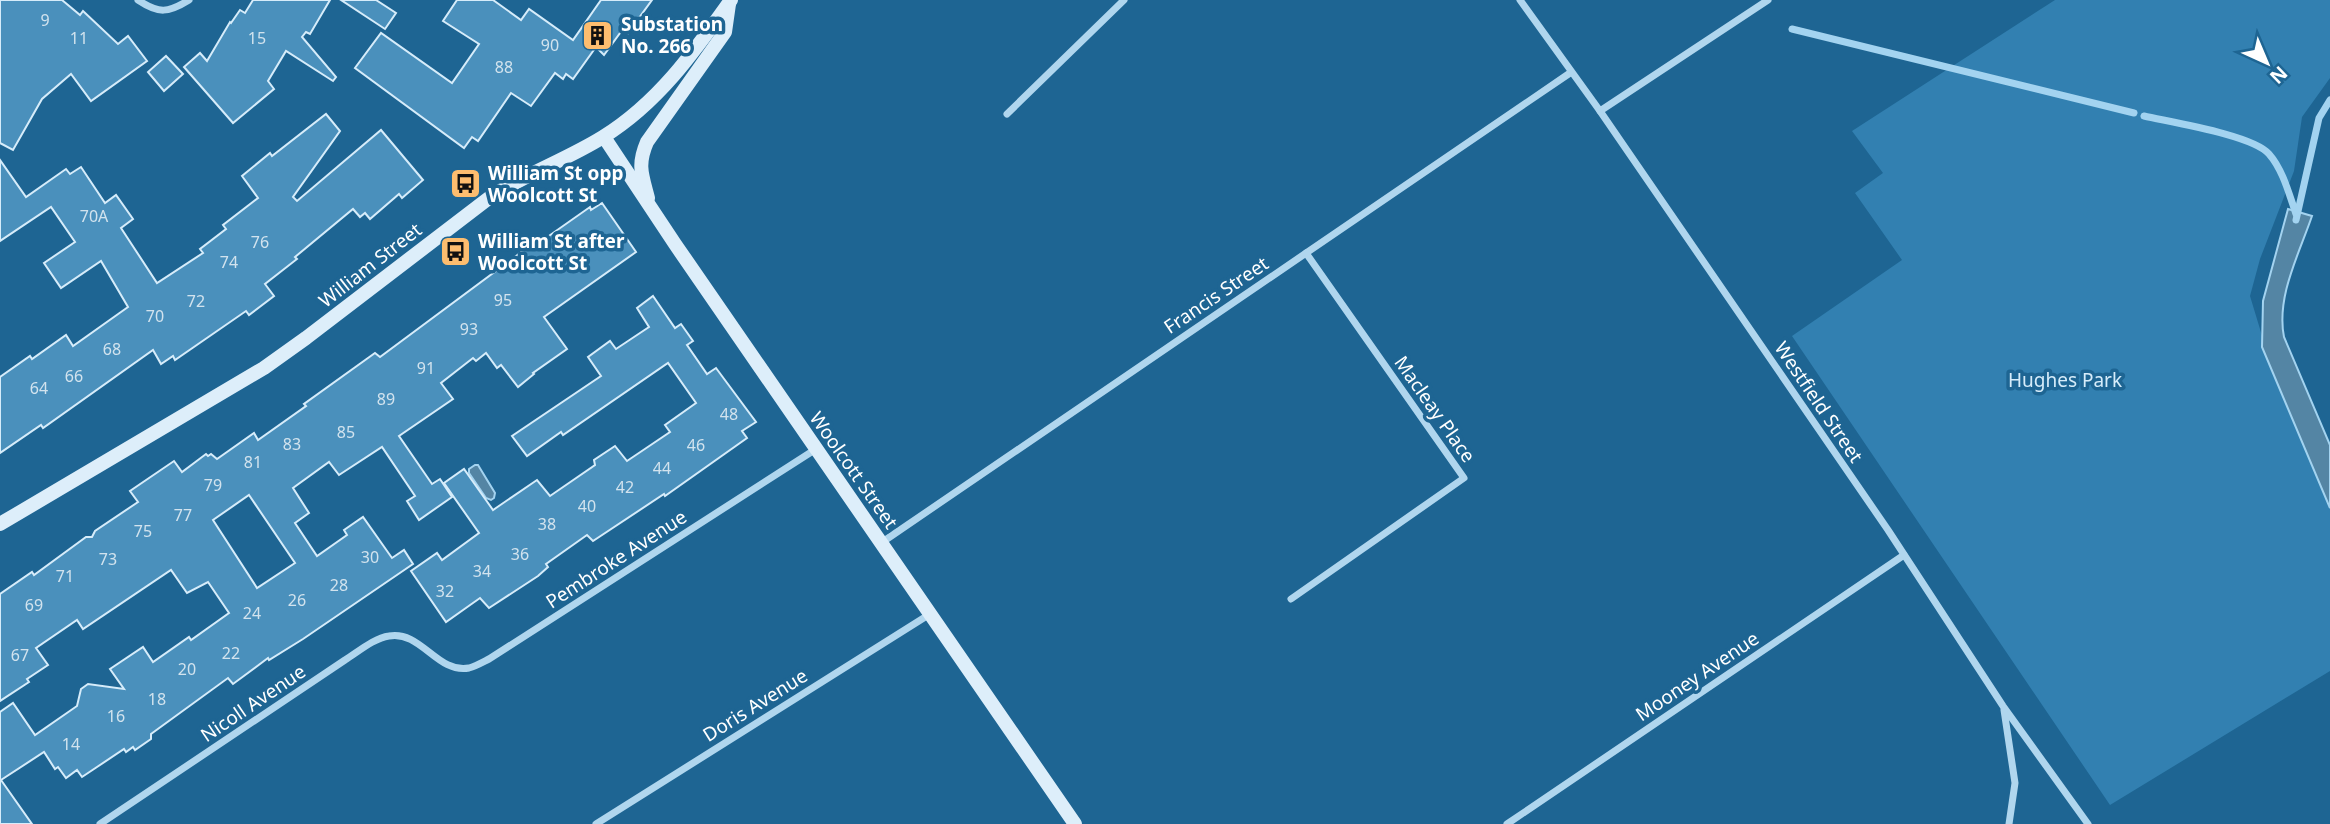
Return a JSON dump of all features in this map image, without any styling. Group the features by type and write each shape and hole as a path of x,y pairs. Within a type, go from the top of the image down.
{"main road":[{"name":"William Street","path":"0,524 264,368 489,198 604,137 630,118 666,85 730,1"},
{"path":"651,209 640,165 642,155 648,142 725,32 730,1"},
{"name":"Woolcott Street","path":"604,137 1075,824"}],"street":[{"path":"138,0 152,9 172,11 189,0"},
{"path":"1007,114 1124,0"},
{"name":"Westfield Street","path":"1520,0 1570,73 1600,111 1904,555 2003,706 2088,824"},
{"path":"1600,111 1768,0"},
{"name":"Francis Street","path":"881,543 1570,73"},
{"name":"Macleay Place","path":"1291,599 1464,478 1306,253"},
{"name":"Pembroke Avenue","path":"428,651 447,664 467,668 489,659 816,449"},
{"name":"Mooney Avenue","path":"1507,824 1904,555"},
{"name":"Doris Avenue","path":"596,824 930,614"},
{"name":"Nicoll Avenue","path":"100,824 385,636 399,635 415,639 428,651"},
{"path":"2003,706 2015,783 2009,824"}],"green space":[{"name":"Hughes Park","path":"2055,0 2330,0 2330,78 2302,117 2294,171 2260,259 2250,296 2263,339 2330,504 2330,671 2110,805 1792,336 1902,260 1855,193 1883,173 1852,131"}],"shaded area":[{"path":"2288,209 2312,216 2290,276 2282,322 2284,337 2330,445 2330,508 2262,347 2263,301"},
{"path":"478,465 495,493 491,500 486,498 469,473 469,469"}],"building":[{"path":"0,0 62,0 80,15 83,11 118,44 128,36 147,61 91,101 71,74 42,99 13,150 0,143"},
{"path":"253,0 330,0 310,34 306,32 302,37 336,77 333,81 286,51 268,81 274,89 233,123 184,67 200,53 207,61 230,22 240,10 245,13"},
{"path":"341,0 376,0 396,13 385,29"},
{"path":"457,0 493,0 521,20 529,9 573,40 601,0 652,0 628,33 623,29 604,55 596,47 573,79 566,74 563,79 555,73 531,106 511,93 478,141 472,137 464,148 355,68 381,33 452,83 479,44 443,21"},
{"path":"166,56 183,74 164,91 148,72"},
{"path":"326,114 340,131 293,197 297,201 381,130 423,180 402,198 399,194 370,219 365,213 360,217 353,209 265,284 274,296 249,315 246,311 175,360 173,356 161,364 153,350 43,428 41,425 0,453 0,377 66,335 73,346 128,307 101,261 61,288 44,263 75,242 51,207 0,241 0,160 26,197 66,169 70,174 81,167 105,203 116,195 133,219 121,228 157,283 203,253 200,249 226,229 223,225 258,198 242,176"},
{"path":"602,203 636,252 544,317 567,349 518,387 501,365 497,368 486,353 476,361 473,358 441,383 453,399 399,436 432,484 440,479 452,497 419,520 407,501 415,496 382,447 339,475 329,462 293,488 309,513 295,523 317,556 347,535 344,530 363,517 392,558 404,550 413,564 303,639 269,660 268,658 233,684 228,678 151,734 151,739 135,750 133,747 126,752 124,749 82,777 77,770 66,778 58,767 55,769 44,752 1,780 32,824 0,824 0,712 13,703 35,735 77,706 81,689 88,684 124,689 110,669 143,647 153,662 189,637 191,640 229,613 208,582 187,593 171,570 83,629 77,620 36,648 48,665 27,679 29,682 0,701 0,594 32,572 34,575 86,537 92,537 95,531 138,502 130,491 174,461 182,472 206,454 217,459 254,433 258,440 375,353 380,357 535,242 536,245 590,207 591,210","holes":["249,495 295,563 257,588 213,520"]},
{"path":"653,296 675,328 681,324 693,341 687,345 707,374 716,368 756,422 742,431 747,438 665,496 664,494 593,541 587,535 546,564 548,567 538,576 489,608 480,598 446,622 411,571 437,553 442,560 479,533 444,483 464,469 493,510 537,480 550,496 595,465 594,460 615,446 627,461 670,432 665,425 696,403 668,363 563,435 561,432 527,456 512,436 601,376 588,357 610,341 616,349 649,327 637,308"}],"waterway":[{"path":"1792,29 2134,113"},
{"path":"2296,220 2319,118 2330,100"},
{"path":"2144,116 2229,135 2260,147 2278,167 2296,214"}],"place":[{"name":"Substation No. 266","path":"598,35"},
{"name":"William St opp Woolcott St","path":"465,184"},
{"name":"William St after Woolcott St","path":"455,252"}]}
